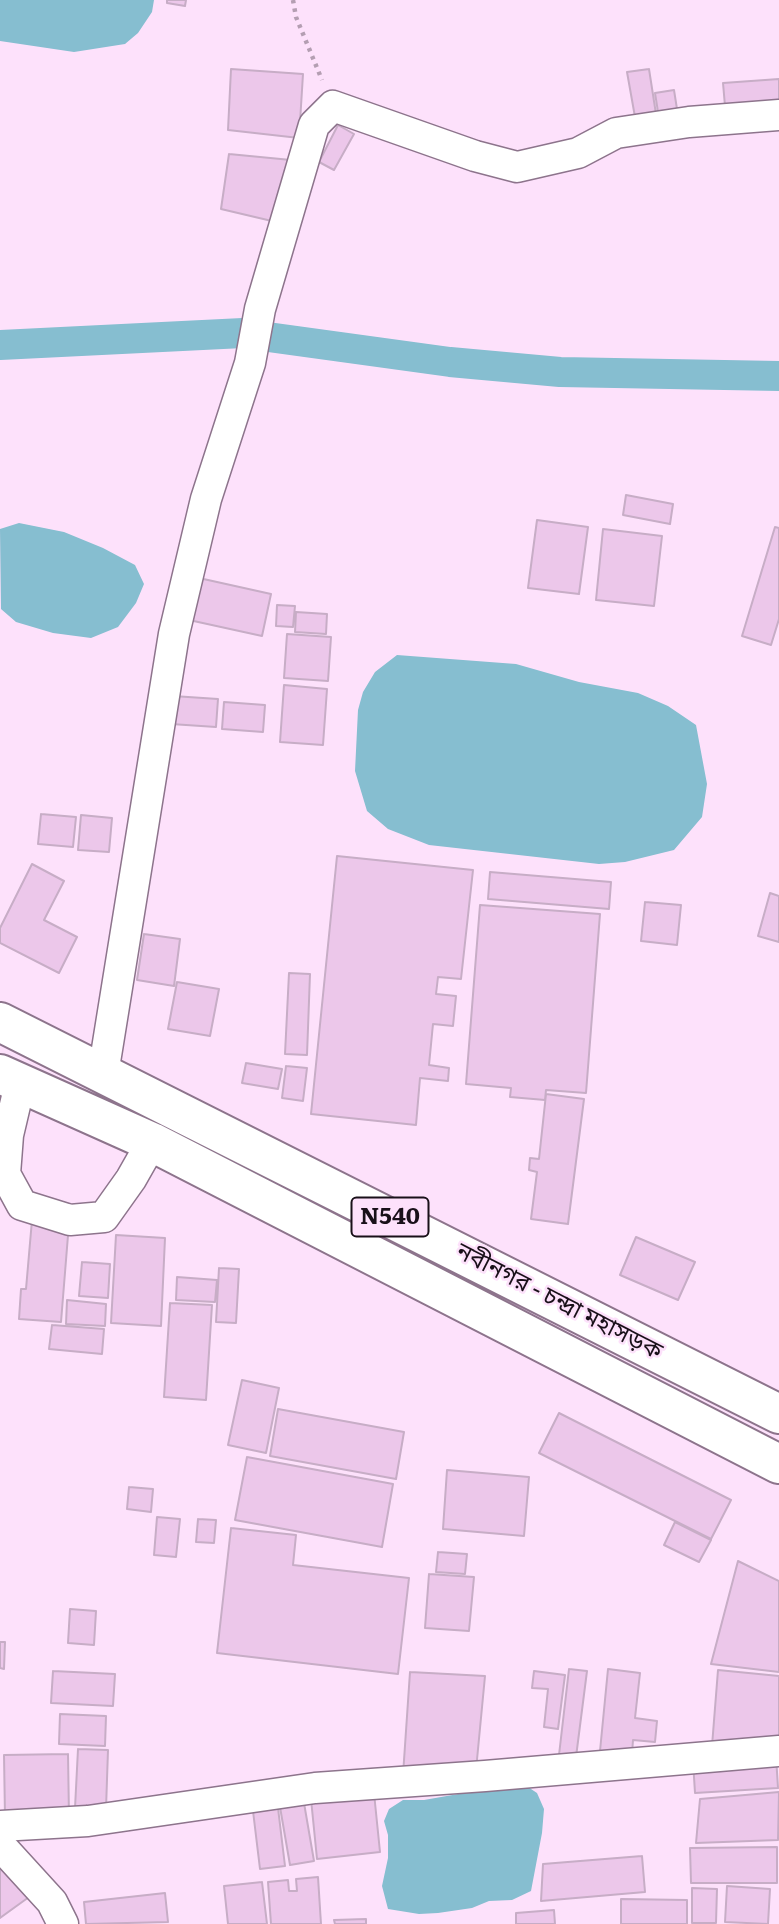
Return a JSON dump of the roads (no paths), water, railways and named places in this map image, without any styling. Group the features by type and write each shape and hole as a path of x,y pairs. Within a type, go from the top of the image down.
{"highway":[{"name":"নবীনগর - চন্দ্রা মহাসড়ক","path":"0,1022 779,1414"},
{"name":"নবীনগর - চন্দ্রা মহাসড়ক","path":"10,1079 152,1142 779,1464"}],"street":[{"path":"103,1074 177,621 206,499 250,362 260,309 314,125 333,106 475,156 517,167 578,153 616,133 689,122 779,115"},
{"path":"10,1079 5,1174 22,1205 70,1220 104,1217 131,1180 152,1142"},
{"path":"0,1826 88,1821 315,1788 779,1751"},
{"path":"0,1845 52,1902 63,1924"}],"water":[{"path":"0,0 154,0 152,12 138,33 125,44 74,52 0,41"},
{"path":"19,523 64,532 135,565 144,584 136,603 118,627 91,638 53,633 16,622 1,609 0,529"},
{"path":"397,655 516,664 579,682 638,693 668,706 696,725 707,784 702,817 674,850 625,862 599,864 429,845 388,829 367,811 355,771 358,710 363,692 375,672"},
{"path":"528,1787 537,1793 544,1809 531,1891 512,1900 489,1901 472,1908 438,1913 419,1914 388,1909 382,1886 388,1858 388,1835 384,1821 389,1809 403,1800 424,1800 481,1790"}],"waterway":[{"path":"0,345 243,333"},
{"path":"268,337 450,362 560,372 779,376"}]}
